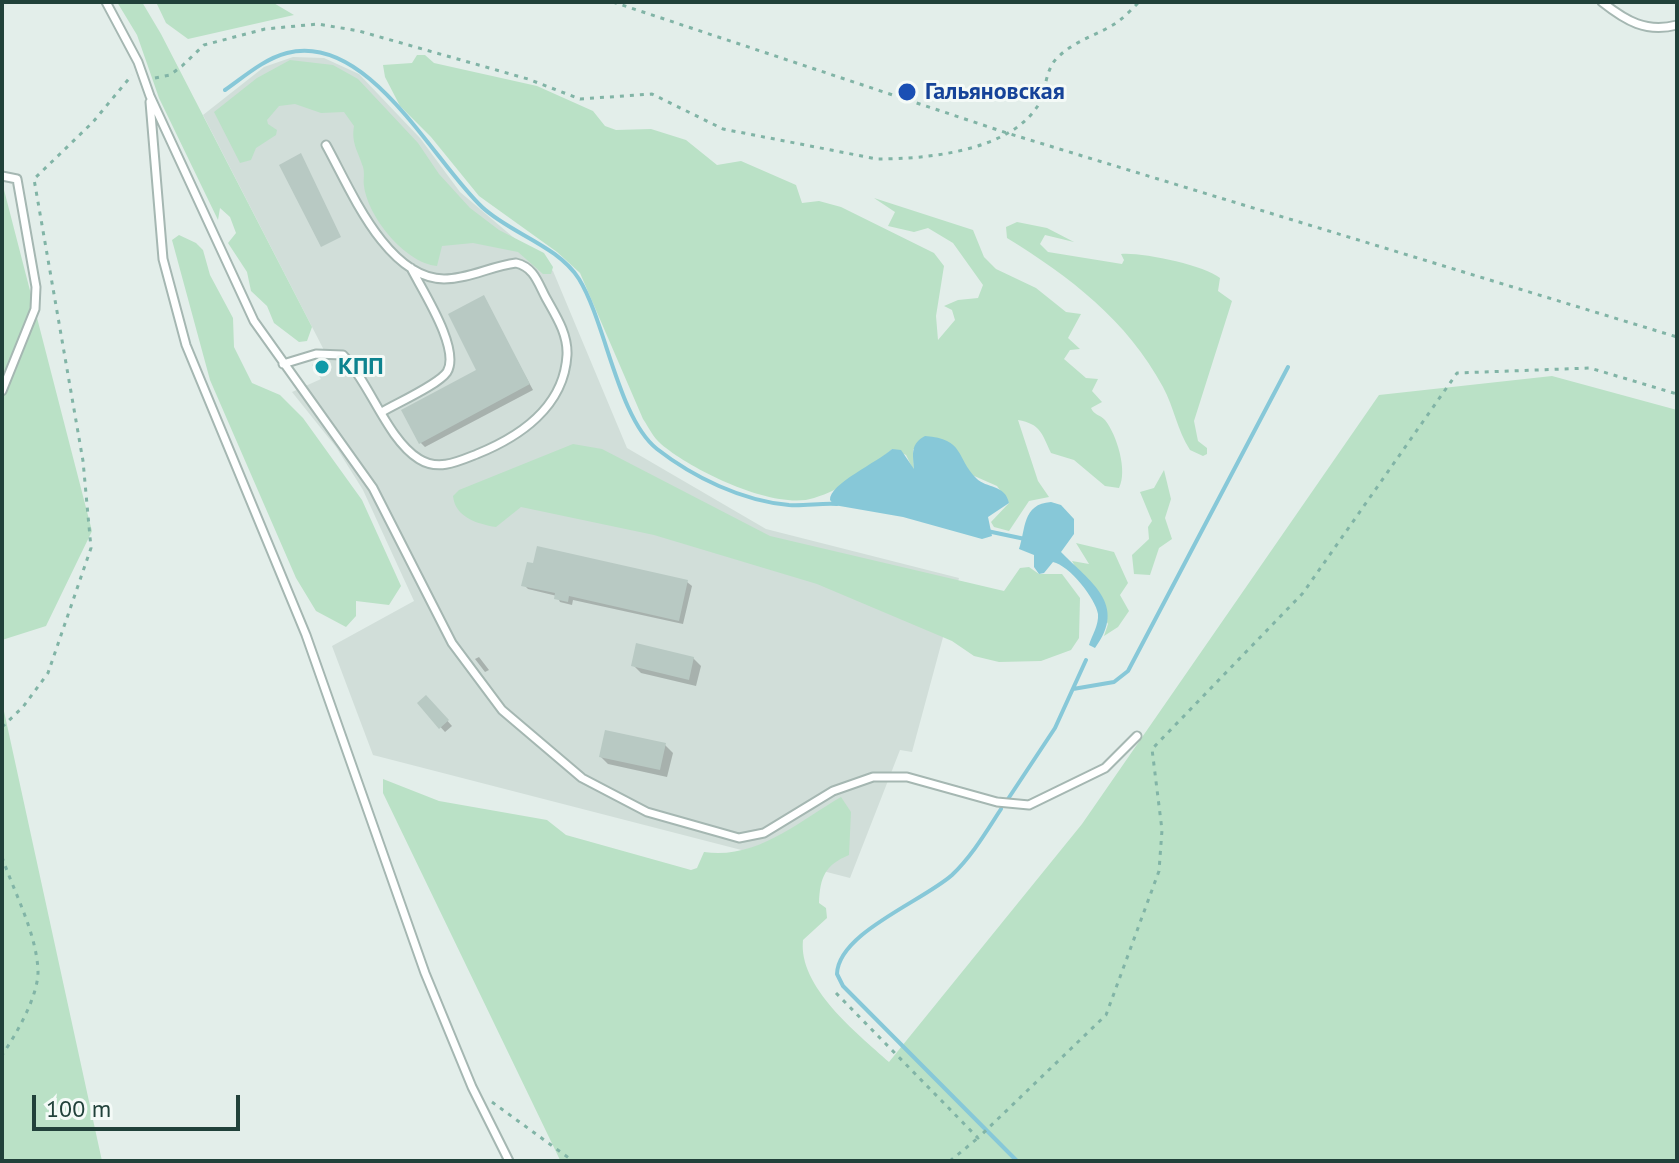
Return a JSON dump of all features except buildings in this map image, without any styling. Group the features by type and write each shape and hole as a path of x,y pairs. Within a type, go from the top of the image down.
{"lane":[{"path":"106,2 143,76 243,301 283,364 373,488 440,621 485,691 563,765 647,812 726,837 751,837 764,833 853,781 890,775 932,783 1005,804 1029,805 1105,768 1137,736"},
{"path":"1602,2 1623,18 1643,27 1661,29 1677,25"},
{"path":"150,96 163,259 175,314 205,394 306,635 425,973 472,1087 509,1161"},
{"path":"283,364 316,354 343,355 412,454 430,465 455,463 502,444 537,419 556,390 567,359 563,329 533,272 524,265 506,264 466,277 442,279 410,267 383,243 371,227 326,145"},
{"path":"2,176 17,179 36,287 35,309 2,391"},
{"path":"382,412 444,375 450,362 448,343 410,267"}],"path":[{"path":"613,2 1007,133 1677,337"},
{"path":"2,727 23,707 48,673 91,548 83,461 34,179 93,122 131,75 170,75 204,45 221,39 265,29 318,24 359,31 528,79 580,99 652,94 723,129 877,159 903,159 973,146 1007,133 1035,111 1049,70 1061,54 1085,36 1113,26 1139,2"},
{"path":"950,1161 1106,1015 1159,871 1162,830 1152,749 1303,593 1457,373 1590,368 1677,394"},
{"path":"2,772 2,800"},
{"path":"2,857 23,910 39,971 20,1030 2,1055"},
{"path":"836,993 978,1138"},
{"path":"472,1087 573,1161"}],"shaded area":[{"path":"293,57 324,58 359,74 420,138 460,192 553,271 627,448 766,529 959,578 912,752 900,750 850,878 373,755 332,646 414,601 363,490 336,447 292,392 321,379 312,365 327,356 203,115 264,67"}],"green space":[{"path":"117,2 142,2 161,34 312,327 307,341 299,342 274,323 267,306 251,291 247,272 228,243 236,233 230,217 220,208 218,220 159,98 137,35"},
{"path":"156,2 272,2 294,15 188,39 166,23"},
{"path":"417,55 425,55 434,63 537,86 593,111 605,126 616,130 651,129 686,140 717,165 741,161 796,185 802,203 819,201 841,207 934,253 944,266 936,316 938,340 955,320 952,310 944,306 958,300 978,298 983,285 953,243 928,228 914,232 888,226 895,212 874,198 973,230 984,257 996,269 1036,288 1066,312 1081,314 1068,338 1080,349 1070,350 1064,359 1086,378 1098,379 1092,391 1102,402 1091,408 1105,420 1117,444 1122,463 1119,488 1105,486 1074,460 1051,453 1036,427 1018,420 1038,481 1049,497 1029,501 1009,531 994,527 991,522 1009,503 997,486 913,449 914,471 906,455 892,449 845,484 814,498 797,500 778,499 734,486 692,465 661,444 643,419 580,273 557,252 479,196 431,137 400,106 385,77 383,65 412,63"},
{"path":"290,60 333,65 358,79 418,143 439,174 470,208 499,230 544,253 553,267 551,274 543,274 518,252 473,243 442,246 437,266 413,257 401,248 380,224 367,198 363,167 354,142 354,126 344,112 321,113 295,104 279,106 267,120 277,130 276,135 256,148 251,160 240,163 214,112 257,78"},
{"path":"2,182 92,531 46,626 2,640"},
{"path":"1017,222 1047,228 1074,242 1045,235 1040,244 1048,252 1122,264 1121,254 1143,255 1187,264 1220,278 1218,291 1232,301 1194,421 1198,441 1207,448 1207,454 1203,456 1190,450 1163,387 1149,363 1114,321 1075,285 1007,238 1006,227"},
{"path":"179,235 203,250 210,275 233,318 234,347 252,383 280,395 303,418 362,500 401,586 389,605 356,601 356,616 346,627 316,611 296,578 210,380 172,240"},
{"path":"1552,376 1677,410 1677,1161 560,1160 383,793 383,779 439,801 547,820 566,835 691,870 697,868 704,852 723,853 759,845 841,797 851,812 849,855 834,863 825,873 819,903 826,908 827,918 803,940 804,958 810,975 832,1008 889,1062 1082,824 1379,395"},
{"path":"573,444 602,449 770,536 1004,591 1020,568 1029,567 1039,574 1062,574 1080,598 1079,638 1071,650 1041,661 999,662 974,656 952,641 817,584 654,535 521,507 496,527 468,518 458,509 453,496 459,490"},
{"path":"1164,470 1171,499 1165,518 1172,539 1159,548 1150,575 1134,574 1132,555 1149,539 1148,527 1152,521 1140,492 1154,488"},
{"path":"1076,543 1114,552 1128,583 1120,595 1129,611 1118,627 1104,636 1108,624 1072,561 1089,564"},
{"path":"2,702 102,1161 2,1161"}],"water":[{"path":"925,436 953,445 976,478 1007,497 1009,503 988,517 992,536 982,539 903,517 834,505 830,500 845,480 892,449 901,450 914,469 915,446"},
{"path":"1051,502 1061,505 1074,519 1074,534 1061,552 1093,584 1106,606 1108,619 1095,648 1089,645 1098,614 1087,592 1059,564 1053,562 1044,573 1039,574 1034,567 1034,555 1019,549 1030,512"}],"waterway":[{"path":"225,90 263,64 287,53 317,52 345,62 371,80 396,105 482,207 570,267 589,298 632,416 657,449 702,478 736,493 789,505 837,504"},
{"path":"1073,689 1114,682 1128,671 1288,367"},
{"path":"987,531 1025,539"},
{"path":"1008,799 1055,728 1086,660"},
{"path":"1001,809 952,875 866,932 841,959 837,974 843,986 1017,1161"}],"place":[{"name":"Гальяновская","path":"907,92"},
{"name":"КПП","path":"322,367"}]}
